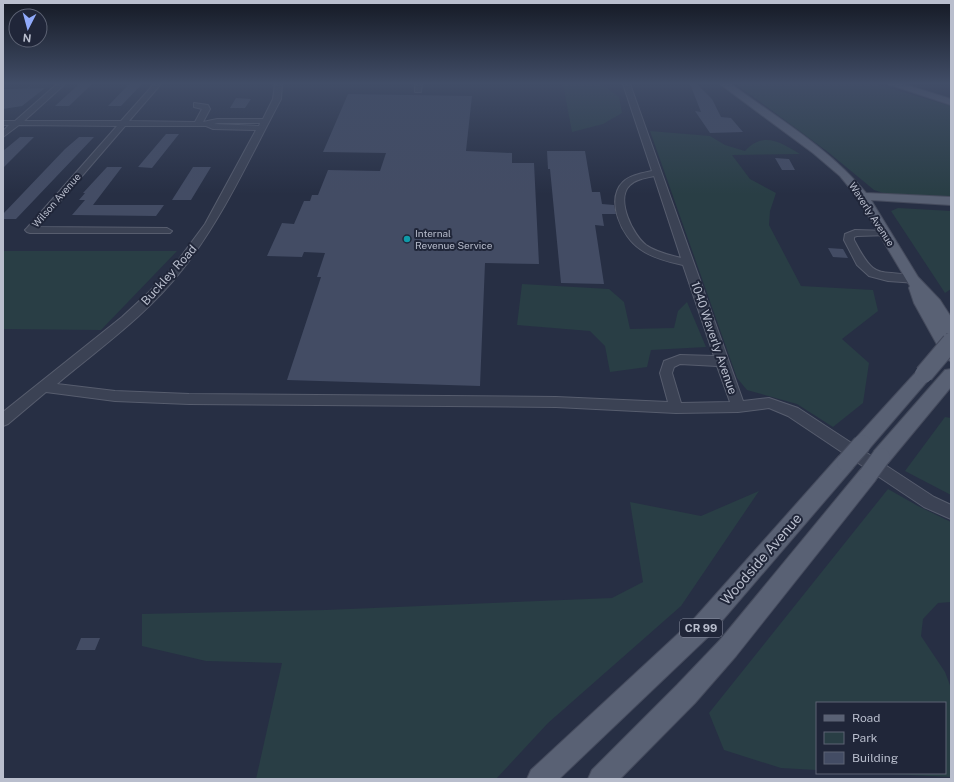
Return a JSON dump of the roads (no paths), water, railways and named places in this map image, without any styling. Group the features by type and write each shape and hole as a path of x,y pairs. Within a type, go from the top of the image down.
{"main road":[{"name":"Waverly Avenue","path":"774,120 828,160 844,174 862,196 914,280 936,304 951,329"},
{"path":"862,196 951,201"},
{"name":"Waverly Avenue","path":"914,280 921,303 951,355"},
{"name":"Woodside Avenue","path":"540,779 701,628 951,342"},
{"name":"CR 99","path":"600,779 686,694 728,648 881,458 951,374"}],"street":[{"name":"Wilson Avenue","path":"124,120 30,230 167,231"},
{"path":"197,124 199,120"},
{"name":"Buckley Road","path":"3,420 140,307 191,252 213,220 265,120"},
{"name":"1040 Waverly Avenue","path":"638,120 721,362 738,407 769,404 793,412 929,502 951,512"},
{"path":"3,123 208,124 217,121 263,124"},
{"path":"3,135 18,122"},
{"path":"656,173 634,179 624,186 620,202 626,227 642,247 665,258 687,262"},
{"path":"885,233 855,233 849,236 849,240 860,263 865,269 884,277 914,280"},
{"path":"676,408 666,373 668,364 673,361 682,360 721,362"},
{"path":"44,387 115,396 189,399 556,402 676,408 738,407"}],"place":[{"name":"Internal Revenue Service","path":"407,239"}]}
